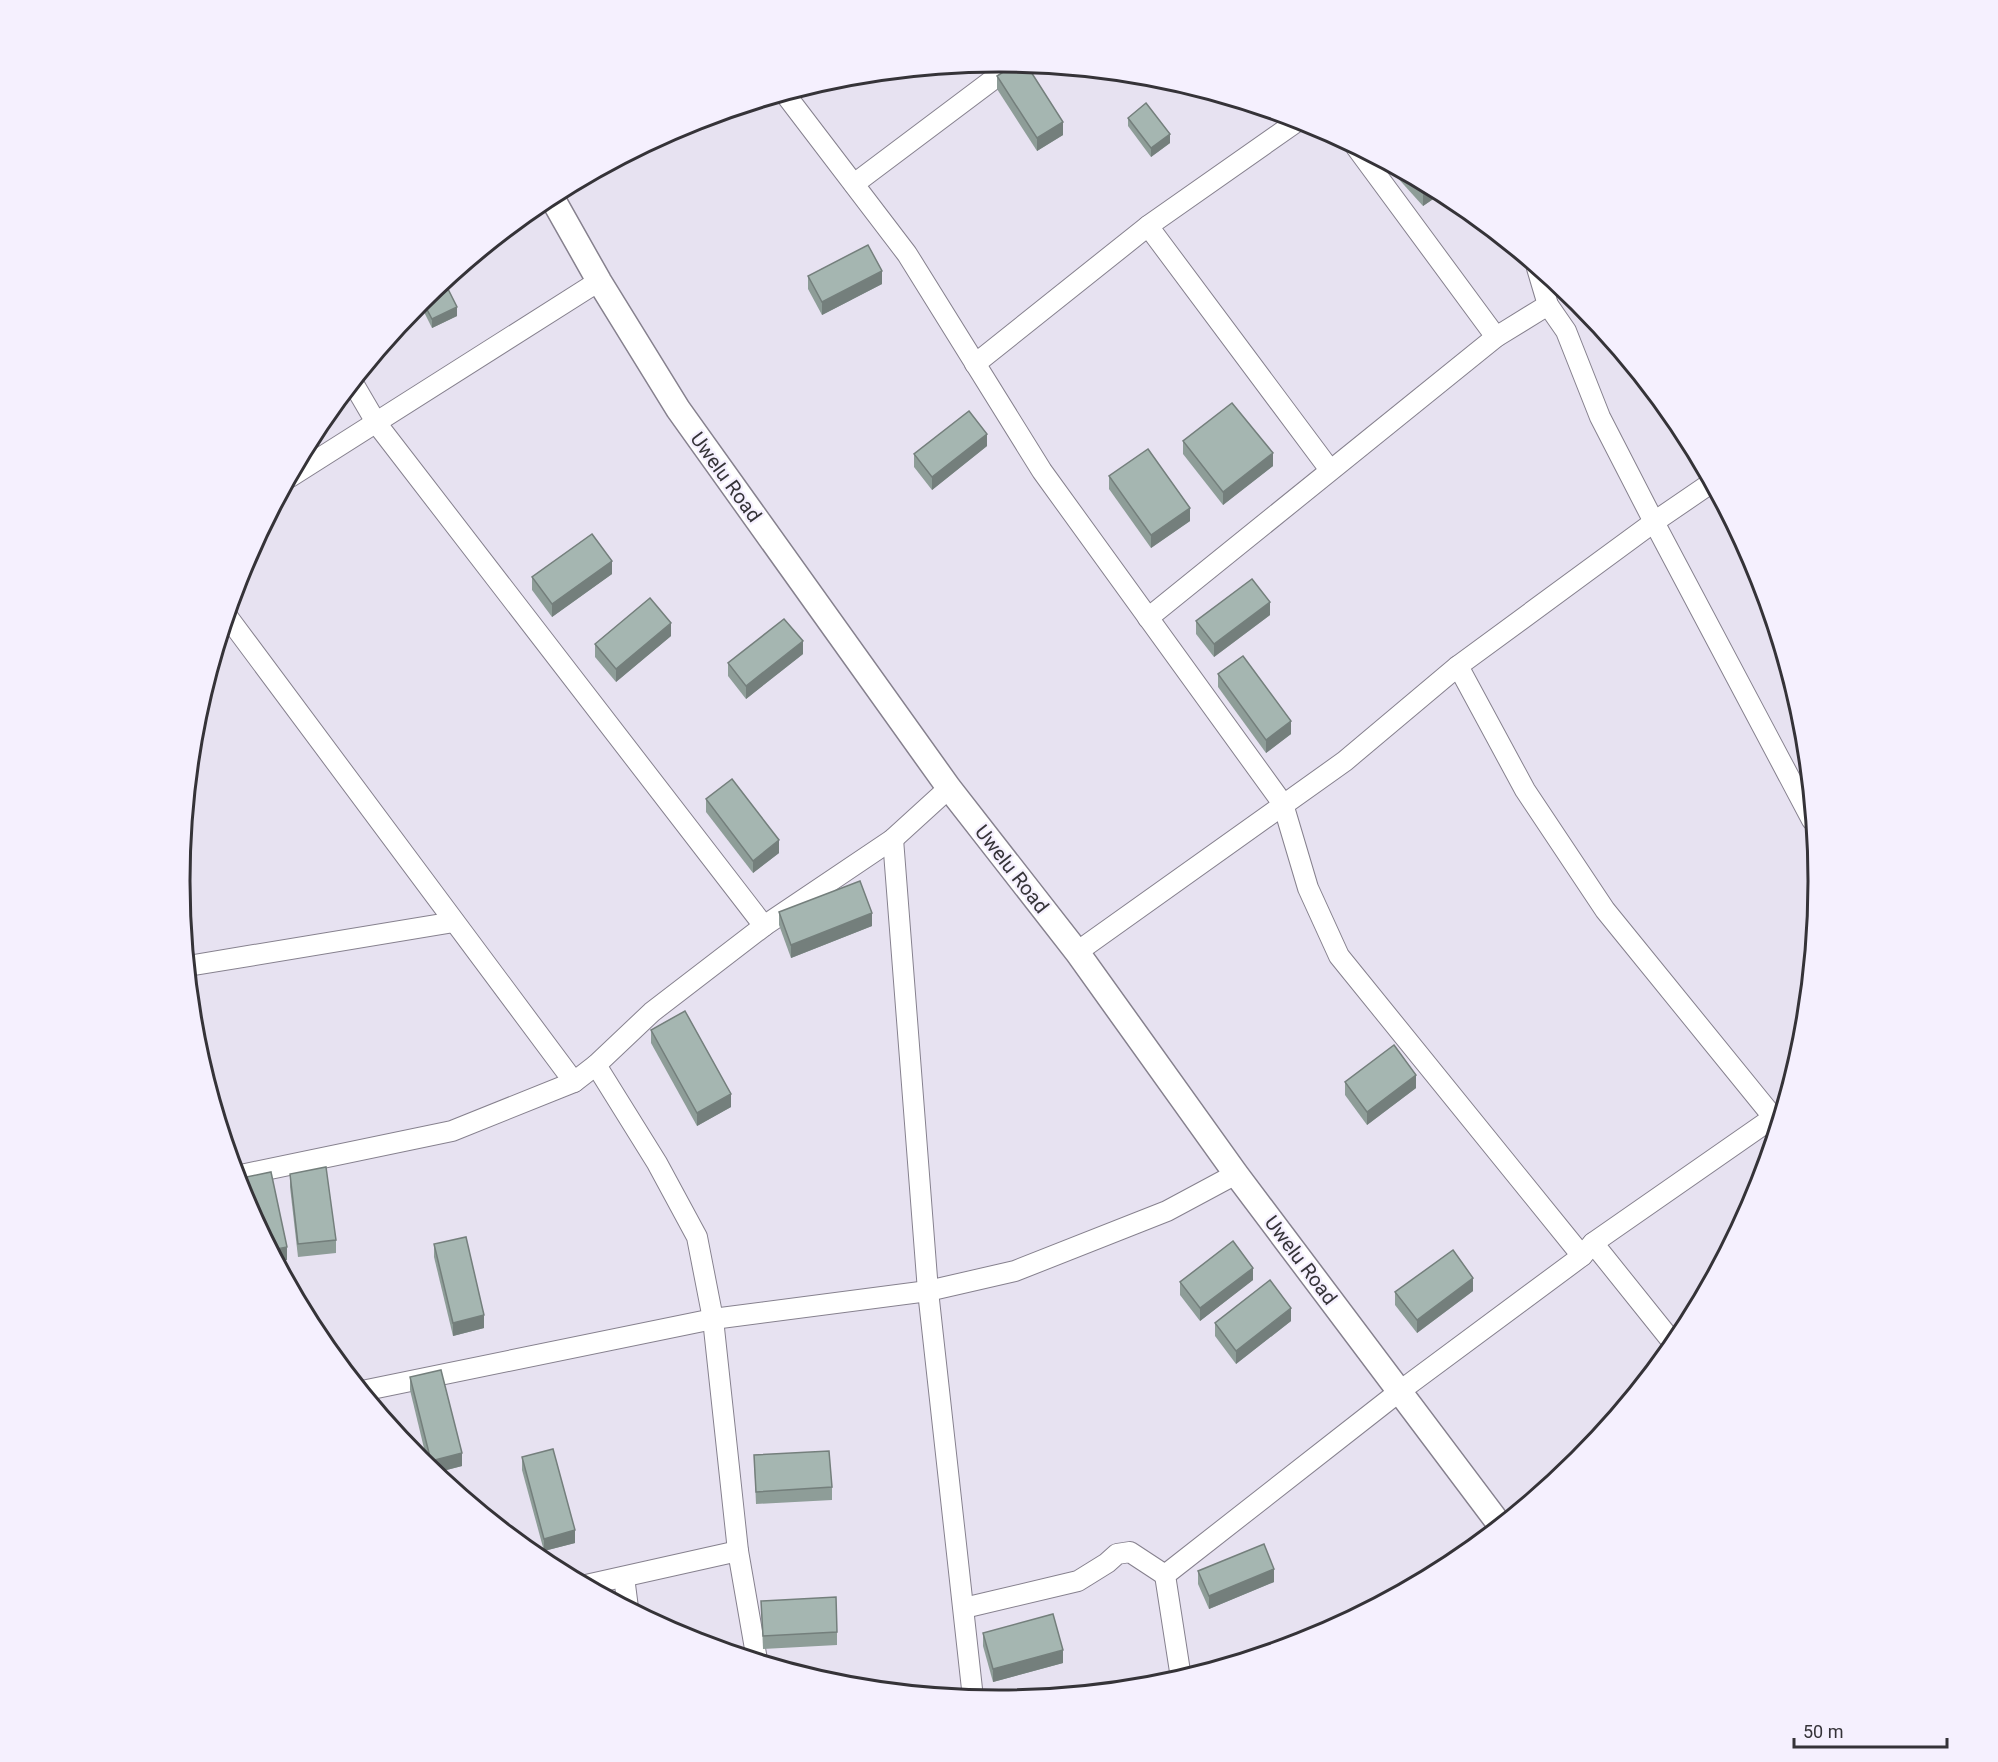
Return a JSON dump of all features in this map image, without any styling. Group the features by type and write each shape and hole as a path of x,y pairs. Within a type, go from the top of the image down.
{"street":[{"path":"854,184 1003,72"},
{"path":"790,100 907,254 1042,471 1283,804 1308,888 1339,956 1588,1249 1667,1337"},
{"path":"975,364 1148,226 1290,127"},
{"path":"1365,159 1496,337"},
{"name":"Uwelu Road","path":"556,204 599,281 678,409 949,788 1077,952 1236,1174 1496,1519"},
{"path":"1148,226 1330,470"},
{"path":"302,470 599,281"},
{"path":"1541,281 1548,305 1566,331 1600,417 1804,805"},
{"path":"1148,618 1496,337 1548,305"},
{"path":"357,389 377,424 764,926"},
{"path":"1077,952 1344,761 1458,666 1705,487"},
{"path":"232,623 574,1082"},
{"path":"1458,666 1525,790 1605,910 1772,1116"},
{"path":"246,1174 452,1131 574,1082 596,1065 652,1012 764,926 893,839 949,788"},
{"path":"893,839 928,1291 972,1689"},
{"path":"195,965 454,922"},
{"path":"596,1065 657,1163 697,1237 713,1319 738,1551 756,1652"},
{"path":"1165,1575 1400,1391 1588,1249 1770,1124"},
{"path":"370,1389 713,1319 928,1291 1015,1272 1167,1211 1236,1174"},
{"path":"596,1583 738,1551"},
{"path":"964,1608 1078,1581 1117,1554 1130,1552 1165,1575 1180,1669"},
{"path":"624,1577 627,1600"}],"building":[{"path":"1003,72 1032,73 1063,122 1037,138 997,76"},
{"path":"1146,103 1170,134 1151,148 1128,118"},
{"path":"868,245 882,271 822,302 808,276"},
{"path":"448,289 457,307 432,319 427,309"},
{"path":"1232,403 1273,453 1223,492 1183,441"},
{"path":"969,411 987,434 932,477 914,454"},
{"path":"1148,449 1190,508 1151,535 1109,476"},
{"path":"592,534 612,561 552,604 532,577"},
{"path":"1252,579 1270,602 1214,644 1196,621"},
{"path":"650,598 671,623 616,669 595,644"},
{"path":"784,619 803,641 746,686 728,663"},
{"path":"1243,656 1291,721 1266,740 1218,674"},
{"path":"732,779 779,840 753,861 706,799"},
{"path":"860,881 872,913 791,945 779,912"},
{"path":"685,1011 731,1094 697,1113 651,1030"},
{"path":"1394,1045 1416,1075 1367,1112 1345,1082"},
{"path":"326,1167 336,1240 298,1244 290,1174"},
{"path":"271,1172 287,1247 278,1249 247,1177"},
{"path":"466,1237 484,1315 453,1323 434,1244"},
{"path":"1233,1241 1253,1268 1200,1308 1180,1282"},
{"path":"1453,1250 1473,1278 1417,1320 1395,1292"},
{"path":"1270,1280 1291,1308 1236,1351 1215,1323"},
{"path":"441,1370 462,1453 435,1460 430,1455 410,1377"},
{"path":"553,1449 575,1530 544,1539 522,1457"},
{"path":"829,1451 832,1487 756,1492 754,1455"},
{"path":"1264,1544 1274,1569 1209,1596 1198,1571"},
{"path":"836,1597 837,1632 763,1636 761,1601"},
{"path":"1053,1614 1063,1650 993,1669 983,1633"}]}
